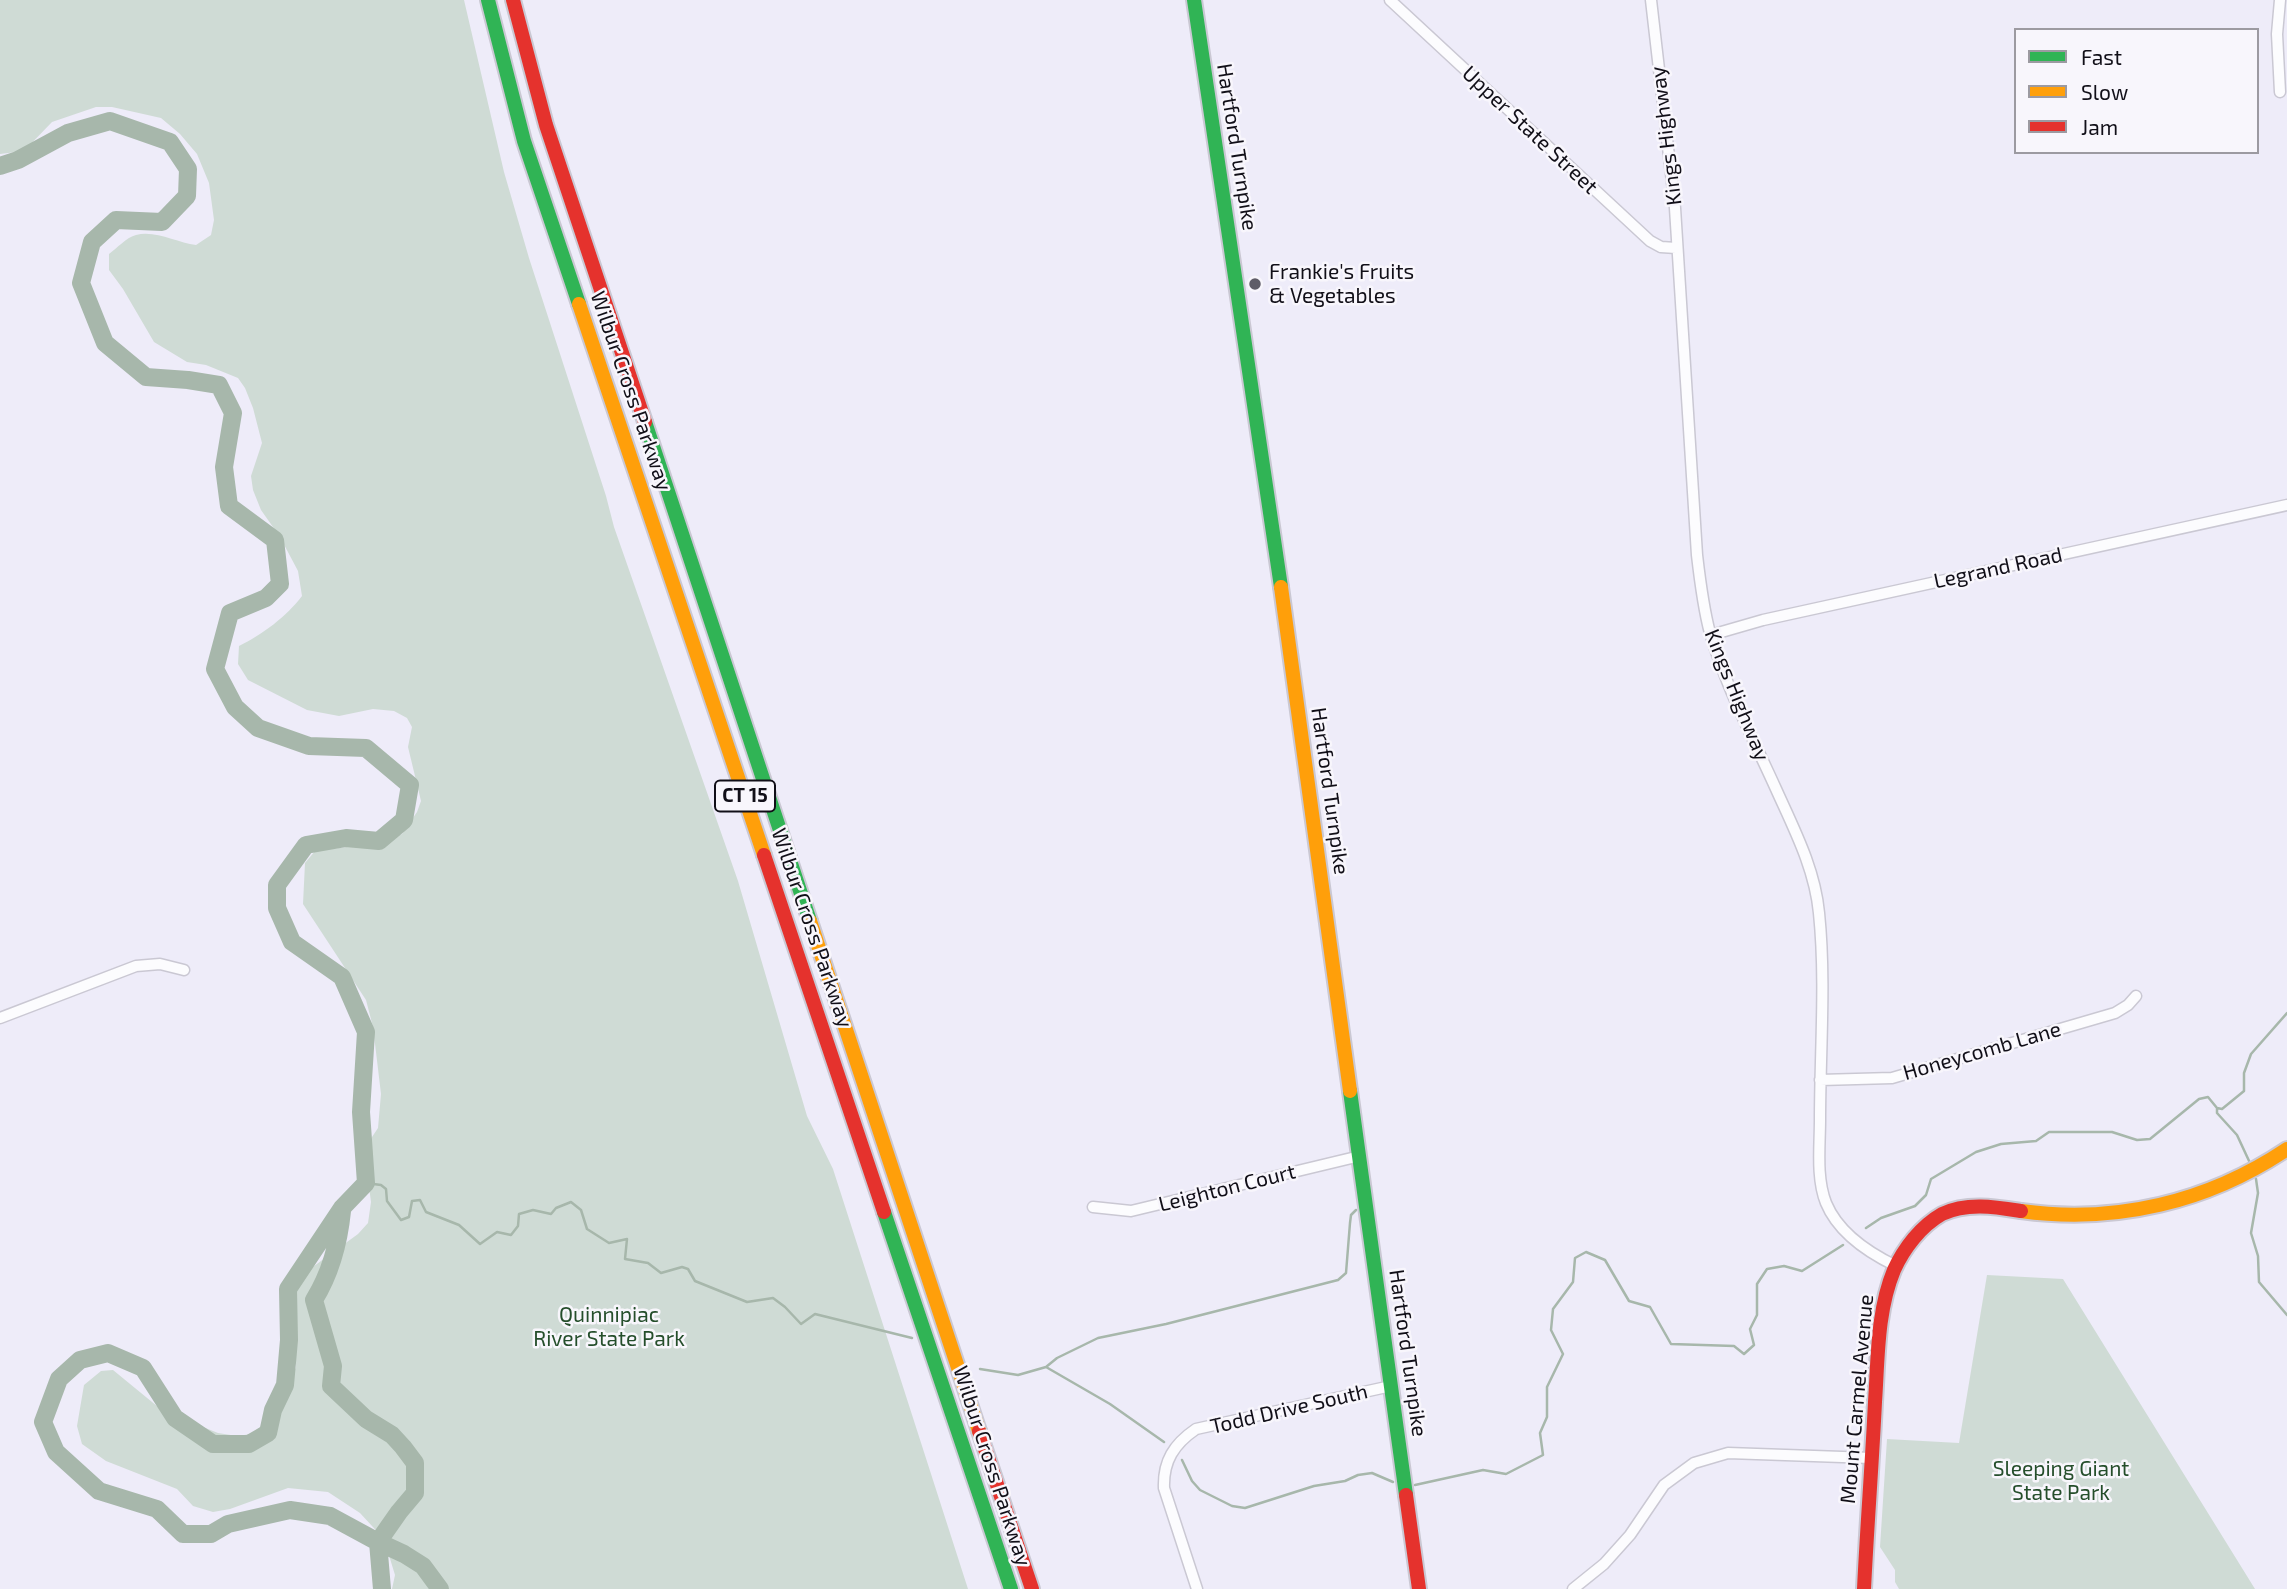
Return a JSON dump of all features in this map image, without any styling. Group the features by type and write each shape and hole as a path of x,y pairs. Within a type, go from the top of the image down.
{"main road":[{"name":"Wilbur Cross Parkway","path":"488,0 524,141 1011,1589"},
{"name":"Wilbur Cross Parkway","path":"513,0 546,125 1032,1589"},
{"name":"Hartford Turnpike","path":"1194,0 1264,468 1419,1589"},
{"name":"Mount Carmel Avenue","path":"1864,1589 1880,1332 1885,1303 1896,1266 1903,1253 1928,1224 1953,1210 1979,1207 2045,1214 2077,1214 2163,1205 2233,1182 2287,1149"}],"street":[{"name":"Upper State Street","path":"1390,0 1650,241 1661,247 1676,248"},
{"name":"Kings Highway","path":"1651,0 1673,194 1703,598 1711,635 1728,683 1798,836 1814,885 1821,928 1820,1172 1826,1203 1834,1218 1849,1234 1896,1266"},
{"path":"2280,0 2277,34 2280,92"},
{"name":"Legrand Road","path":"1711,635 1763,620 2287,505"},
{"path":"0,1018 136,966 160,964 184,970"},
{"name":"Honeycomb Lane","path":"1820,1080 1892,1078 2115,1013 2136,996"},
{"name":"Leighton Court","path":"1093,1207 1131,1211 1360,1156"},
{"name":"Todd Drive South","path":"1197,1589 1164,1488 1168,1459 1182,1439 1196,1429 1391,1386"},
{"path":"1573,1589 1605,1564 1630,1535 1664,1485 1694,1463 1728,1453 1871,1458"}],"green space":[{"name":"Quinnipiac River State Park","path":"0,0 464,0 504,172 614,527 738,881 807,1116 833,1169 968,1589 392,1589 395,1575 384,1539 360,1513 328,1492 288,1488 230,1509 213,1512 193,1506 177,1489 106,1461 82,1444 77,1426 84,1385 101,1371 113,1370 163,1411 218,1433 237,1436 251,1434 275,1415 296,1367 295,1348 287,1314 288,1304 310,1269 358,1234 368,1223 371,1202 364,1149 378,1128 381,1094 373,1027 366,1000 303,904 305,863 315,851 378,843 402,834 421,801 408,747 412,727 407,718 394,711 373,709 339,716 307,710 248,680 238,664 239,646 274,624 302,596 298,571 280,537 261,510 253,490 251,476 262,443 253,408 238,378 206,365 187,362 154,342 109,270 109,254 133,236 159,235 196,245 211,235 214,220 209,183 197,154 180,134 161,118 112,107 96,107 52,122 24,151 0,154"},
{"name":"Sleeping Giant State Park","path":"1987,1275 2063,1279 2255,1589 1899,1589 1895,1582 1895,1570 1880,1547 1887,1439 1959,1443"}],"waterway":[{"path":"0,166 18,160 68,133 110,121 170,142 188,169 187,196 162,222 116,220 92,242 81,283 105,343 146,377 219,385 233,413 224,467 229,506 275,540 280,584 266,598 230,613 215,669 235,707 258,728 309,746 366,748 410,785 404,820 379,841 346,838 306,845 277,885 277,908 292,942 342,977 366,1032 361,1112 366,1183 342,1208 288,1289 289,1340 285,1385 273,1410 268,1433 249,1444 213,1444 175,1418 143,1368 108,1353 80,1360 59,1379 43,1422 56,1452 99,1491 157,1509 183,1534 211,1534 228,1524 290,1510 330,1516 378,1542 382,1589"},
{"path":"1866,1228 1881,1218 1915,1206 1926,1195 1931,1179 1976,1152 2001,1144 2036,1141 2049,1132 2112,1132 2137,1140 2150,1139 2199,1099 2208,1097 2217,1108 2222,1109 2244,1091 2244,1073 2251,1054 2287,1013"},
{"path":"2217,1108 2217,1113 2237,1135 2250,1163"},
{"path":"2256,1179 2258,1193 2251,1233 2258,1256 2259,1282 2287,1315"},
{"path":"366,1183 381,1185 386,1189 387,1201 401,1220 409,1217 412,1201 420,1200 426,1212 459,1225 480,1244 497,1232 511,1235 518,1226 519,1214 533,1210 551,1214 556,1208 571,1202 581,1210 587,1229 609,1243 627,1239 625,1259 648,1263 661,1273 682,1267 688,1269 695,1281 747,1302 773,1298 801,1324 815,1314 912,1338"},
{"path":"1046,1367 1057,1358 1098,1338 1166,1324 1338,1280 1346,1273 1351,1215 1356,1210"},
{"path":"342,1211 333,1257 314,1300 333,1366 331,1386 366,1419 392,1435 415,1463 415,1493 378,1542 423,1566 440,1589"},
{"path":"1415,1485 1483,1470 1506,1474 1543,1455 1540,1433 1547,1417 1547,1387 1563,1354 1551,1330 1553,1309 1573,1282 1575,1258 1586,1252 1605,1260 1629,1301 1650,1307 1671,1344 1734,1346 1744,1354 1754,1345 1750,1329 1757,1315 1757,1284 1767,1269 1784,1266 1802,1271 1843,1245"},
{"path":"980,1369 1018,1375 1046,1367 1110,1404 1164,1442"},
{"path":"1182,1460 1192,1481 1200,1490 1232,1506 1245,1508 1314,1486 1345,1481 1358,1475 1372,1473 1393,1482"}],"traffic: fast":[{"path":"488,0 524,141 579,304"},
{"path":"1194,0 1281,587"},
{"path":"645,422 810,921"},
{"path":"1350,1091 1406,1495"},
{"path":"884,1212 1011,1589"}],"traffic: slow":[{"path":"579,304 764,855"},
{"path":"1281,587 1350,1091"},
{"path":"810,921 979,1431"},
{"path":"2021,1211 2092,1214 2160,1205 2225,1183 2287,1149"}],"traffic: jam":[{"path":"513,0 546,125 645,422"},
{"path":"764,855 884,1212"},
{"path":"1864,1589 1879,1335 1884,1302 1894,1270 1914,1238 1942,1214 1971,1207 2021,1211"},
{"path":"979,1431 1032,1589"},
{"path":"1406,1495 1419,1589"}],"place":[{"name":"Frankie's Fruits & Vegetables","path":"1255,284"}]}
